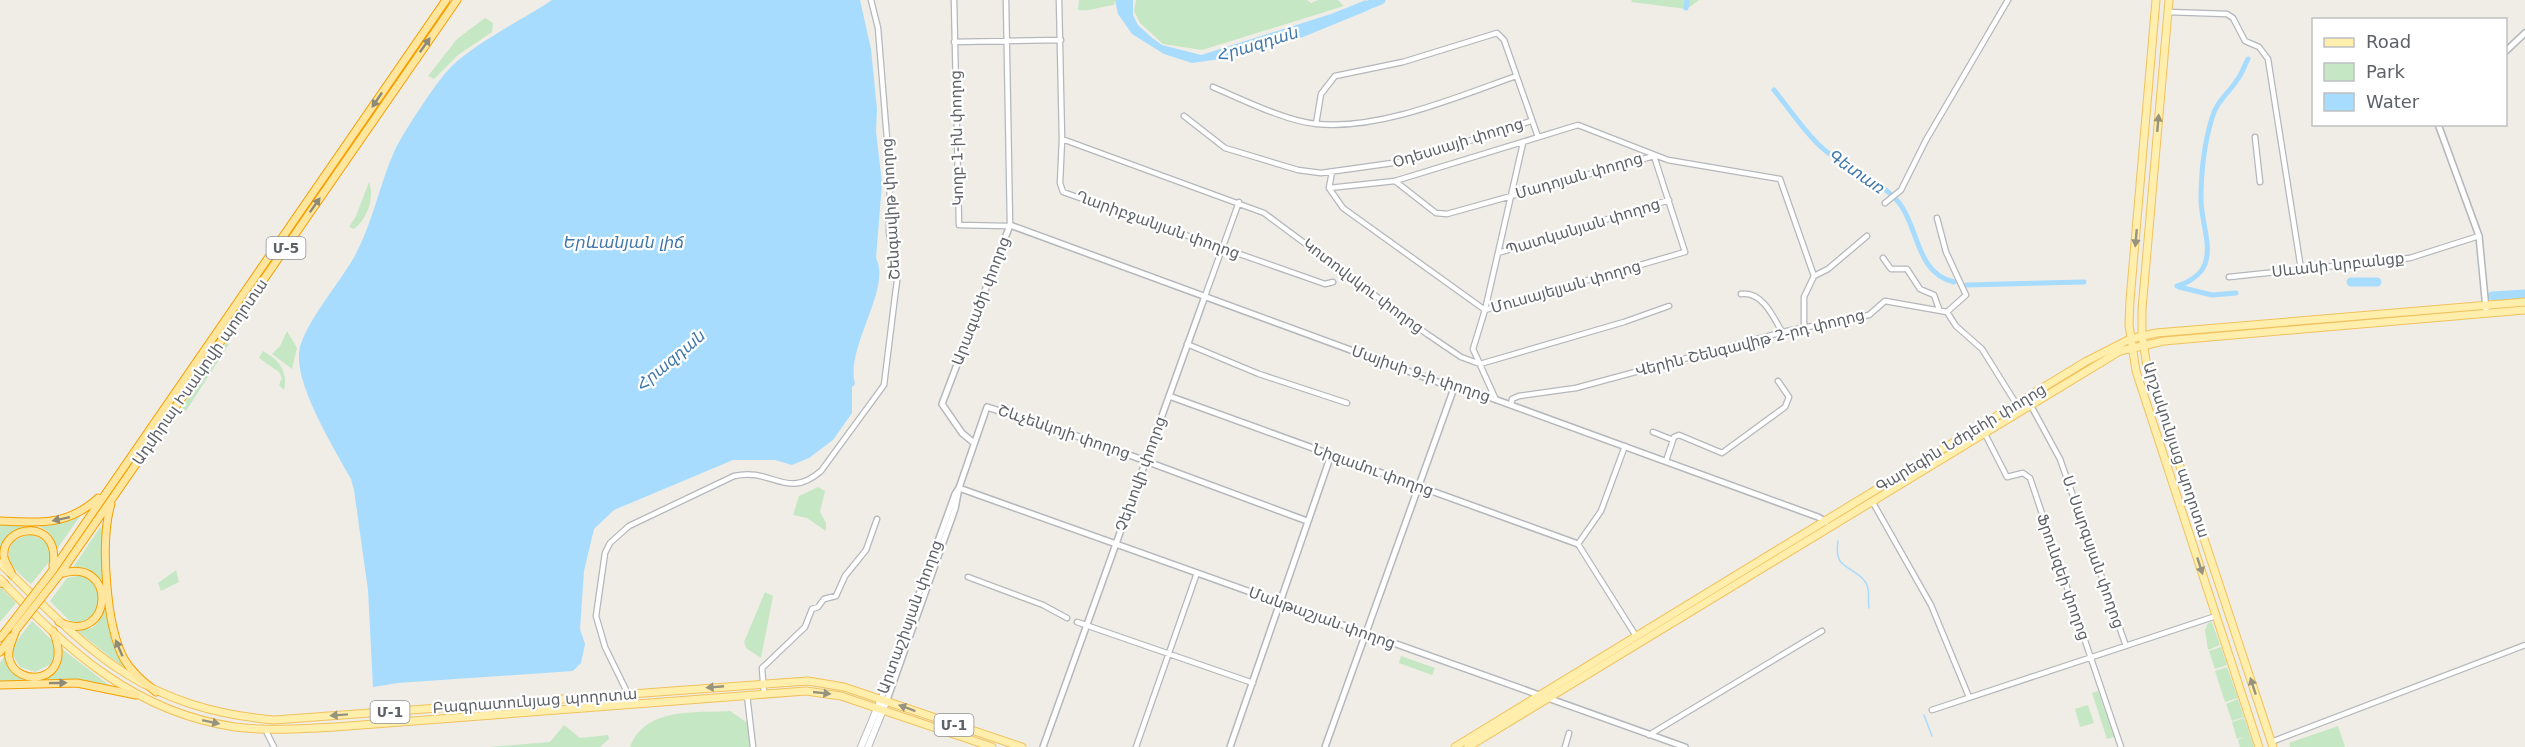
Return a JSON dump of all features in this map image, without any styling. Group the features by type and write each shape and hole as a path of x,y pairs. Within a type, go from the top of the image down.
{"highway":[{"name":"Ադմիրալ Իսակովի պողոտա","path":"56,572 108,488 446,0"},
{"name":"Ադմիրալ Իսակովի պողոտա","path":"0,652 13,628 114,495 457,0"},
{"path":"0,521 55,521 70,518 83,512 108,488"},
{"path":"114,495 107,518 105,538 112,627 125,660 142,681 156,692"},
{"path":"12,574 4,557 4,549 12,537 27,530 42,533 48,539 54,554 56,572 80,572 92,576 100,585 103,601 97,616 87,624 76,628 59,622"},
{"name":"Ադմիրալ Իսակովի պողոտա","path":"0,638 13,628"},
{"path":"0,631 13,628 8,653 10,662 18,672 32,677 48,673 58,661 59,646 53,632"},
{"path":"0,686 77,683 136,695"}],"main road":[{"name":"Արշակունյաց պողոտա","path":"2156,0 2130,300 2130,339 2136,371 2259,747"},
{"name":"Արշակունյաց պողոտա","path":"2169,0 2153,182 2143,344 2147,367 2272,744"},
{"path":"2141,180 2153,182"},
{"name":"Գարեգին Նժդեհի փողոց","path":"1455,747 1636,636 1871,500 2104,358 2143,344 2486,310 2525,302"},
{"name":"Գարեգին Նժդեհի փողոց","path":"1468,747 2091,358 2130,339 2142,335 2486,310 2525,310"},
{"path":"2175,491 2182,494 2187,488"},
{"path":"2182,511 2185,502 2193,506"},
{"name":"Մ-1","path":"0,563 12,574"},
{"name":"Բագրատունյաց պողոտա","path":"12,574 59,622 103,659 140,685 208,710 251,718 274,720 763,683 825,683 884,700 1022,747"},
{"name":"Բագրատունյաց պողոտա","path":"2,582 95,669 136,695 196,719 265,729 386,724 764,693 826,693 880,708 992,747"},
{"path":"600,696 601,707"},
{"name":"Արտաշիսյան փողոց","path":"861,747 884,700"},
{"name":"Արտաշիսյան փողոց","path":"868,747 880,708"},
{"path":"386,712 386,724"},
{"path":"2259,747 2272,744"}],"street":[{"name":"Շենգավիթ փողոց","path":"628,694 605,647 596,616 605,553 610,543 629,526 734,476 748,474 797,485 808,483 821,471 884,385 897,281 889,232 890,176 878,28 871,0"},
{"name":"Կողբ 1-ին փողոց","path":"954,0 959,225 1010,225"},
{"name":"Արագածի փողոց","path":"975,443 962,433 942,404 1010,225 1006,0"},
{"name":"Ղարիբջանյան փողոց","path":"1059,0 1062,139 1060,183 1063,192 1325,284 1333,282"},
{"path":"1885,203 1901,190 1926,140 2008,0"},
{"path":"2168,12 2227,14 2233,18 2245,41 2259,47 2268,59 2301,269"},
{"path":"1315,125 1321,94 1335,76 1403,62 1494,33 1502,35 1531,121 1539,137"},
{"path":"2507,49 2525,33"},
{"path":"954,42 1060,40"},
{"path":"1213,87 1315,125 1403,115 1516,76"},
{"name":"Օդեսսայի փողոց","path":"1184,116 1226,148 1298,170 1332,172 1407,161 1531,121"},
{"name":"Օդեսսայի փողոց","path":"1329,188 1395,181 1578,125 1654,156"},
{"path":"2439,126 2479,236 2486,310"},
{"path":"2254,137 2260,182"},
{"name":"Կոտովսկու փողոց","path":"1062,139 1239,202 1272,217 1345,275 1427,334 1461,357 1479,364"},
{"path":"1496,400 1473,349 1485,310 1522,143"},
{"path":"1654,156 1669,200"},
{"name":"Մադոյան փողոց","path":"1395,181 1439,214 1654,156 1780,179 1814,276"},
{"path":"1329,188 1332,172"},
{"name":"Մուսայելյան փողոց","path":"1329,188 1343,208 1485,310 1682,254 1685,249 1669,200"},
{"name":"Պատկանյան փողոց","path":"1498,253 1669,200"},
{"name":"Չեխովի փողոց","path":"1043,747 1239,202"},
{"path":"1937,218 1946,252 1966,295 1947,312"},
{"name":"Մայիսի 9-ի փողոց","path":"1010,225 1454,388 1511,405 1666,461 1818,517 1827,524"},
{"path":"1804,327 1804,297 1814,276 1828,269 1867,236"},
{"name":"Սևանի նրբանցք","path":"2229,277 2410,258 2479,236"},
{"path":"1883,258 1891,269 1907,269 1920,289 1934,295 1939,309"},
{"path":"1741,294 1750,293 1757,296 1782,332"},
{"name":"Վերին Շենգավիթ 2-րդ փողոց","path":"1511,405 1512,399 1519,396 1576,388 1782,332 1869,315 1885,301 1947,312 1956,326 1982,349 2017,405"},
{"path":"1479,364 1624,322 1669,306"},
{"path":"1187,344 1259,374 1347,403"},
{"path":"1666,461 1673,440 1679,435 1722,453 1785,407 1789,397 1778,381"},
{"path":"1325,747 1454,388"},
{"name":"Նիզամու փողոց","path":"1169,396 1578,544"},
{"name":"Ս. Սարգսյան փողոց","path":"2030,404 2060,459 2126,646"},
{"name":"Արտաշիսյան փողոց","path":"884,700 988,406"},
{"name":"Շևչենկոյի փողոց","path":"988,406 1145,460 1307,521"},
{"path":"1653,432 1673,440"},
{"name":"Ֆրունզեի փողոց","path":"1983,432 2007,477 2023,473 2030,478 2121,747"},
{"path":"1625,446 1601,511 1578,544 1636,636"},
{"path":"1230,747 1331,455"},
{"name":"Մանթաշյան փողոց","path":"959,488 1685,747"},
{"path":"1871,500 1931,605 1969,697"},
{"path":"764,693 762,668 805,627 813,609 818,608 824,599 836,596 845,576 866,550 877,519"},
{"path":"1136,747 1197,573"},
{"path":"968,577 1044,605 1067,618"},
{"path":"1932,710 2216,616"},
{"path":"1077,622 1252,683"},
{"path":"1649,735 1822,631"},
{"path":"2272,744 2525,645"},
{"path":"747,695 753,747"},
{"path":"265,729 274,747"},
{"path":"1565,747 1569,732"}],"green space":[{"path":"1079,0 1115,0 1114,5 1078,10"},
{"path":"1136,0 1307,0 1311,3 1318,0 1338,0 1344,6 1202,50 1163,44 1140,23 1134,11"},
{"path":"1632,0 1699,0 1687,9 1631,2"},
{"path":"485,18 493,23 492,32 458,55 434,79 428,76 457,39"},
{"path":"369,182 371,195 369,208 363,220 354,229 349,227 356,216"},
{"path":"287,331 297,348 292,369 272,354 280,346"},
{"path":"226,343 229,344 186,411 181,408"},
{"path":"263,351 274,358 284,372 284,390 279,385 282,378 279,372 259,358"},
{"path":"818,487 825,491 820,512 826,523 826,531 807,518 793,515 799,496"},
{"path":"83,512 57,549 46,530 30,525 53,523"},
{"path":"0,525 30,525 13,532 0,549"},
{"path":"101,526 108,620 119,655 128,671 76,630 92,628 104,610 104,590 100,582 84,570 72,569"},
{"path":"29,534 45,540 52,554 49,562 31,584 12,565 9,554 13,541"},
{"path":"176,570 179,582 161,591 158,583"},
{"path":"81,575 96,587 99,602 91,616 73,624 50,601 67,578"},
{"path":"0,586 16,603 0,622"},
{"path":"765,592 773,596 761,658 746,648 744,642"},
{"path":"32,621 57,645 51,664 35,672 20,667 13,655 13,646"},
{"path":"2212,622 2220,645 2208,650 2205,630 2208,623"},
{"path":"2221,647 2227,665 2215,669 2209,651"},
{"path":"62,649 113,688 75,680 0,683 0,663 5,656 8,664 18,675 51,675 60,664"},
{"path":"1401,656 1435,668 1432,675 1399,663"},
{"path":"2227,667 2238,698 2225,702 2215,671"},
{"path":"2098,691 2114,737 2107,739 2092,693"},
{"path":"2238,699 2244,717 2232,721 2226,704"},
{"path":"2088,705 2094,723 2080,727 2075,709"},
{"path":"730,711 749,724 750,747 630,747 637,734 647,725 659,719 687,713"},
{"path":"2244,718 2254,747 2240,747 2238,740 2244,737 2237,739 2232,722"},
{"path":"564,725 580,738 608,735 609,739 600,747 489,747 550,742"},
{"path":"2338,726 2345,747 2290,747 2289,743"}],"water":[{"name":"Երևանյան լիճ","path":"552,0 860,0 871,49 882,183 876,258 879,271 878,286 856,353 852,413 833,440 809,458 792,465 775,460 733,460 614,510 594,529 584,571 580,629 585,644 581,663 573,671 398,683 373,687 368,590 354,490 351,479 326,434 303,383 299,353 301,343 306,331 360,246 394,152 437,84 450,68 472,50"},
{"path":"1115,0 1133,0 1133,15 1138,25 1162,45 1201,55 1331,14 1366,0 1369,10 1303,37 1220,59 1192,63 1164,54 1132,34 1118,14"}],"waterway":[{"name":"Հրազդան","path":"1358,9 1381,0"},
{"name":"Գետառ","path":"1686,8 1687,0"},
{"name":"Գետառ","path":"2177,286 2194,278 2205,264 2207,249 2201,208 2201,190 2207,138 2216,107 2239,78 2248,59"},
{"name":"Գետառ","path":"1774,90 1821,147 1895,198 1908,217 1926,262 1942,278 1954,282"},
{"name":"Գետառ","path":"1966,285 2084,282"},
{"path":"2351,282 2377,282"},
{"path":"2179,287 2212,295 2236,293"},
{"path":"2492,296 2525,294"},
{"path":"1838,541 1837,551 1841,563 1866,583 1869,608"},
{"path":"1924,715 1932,736"}]}
